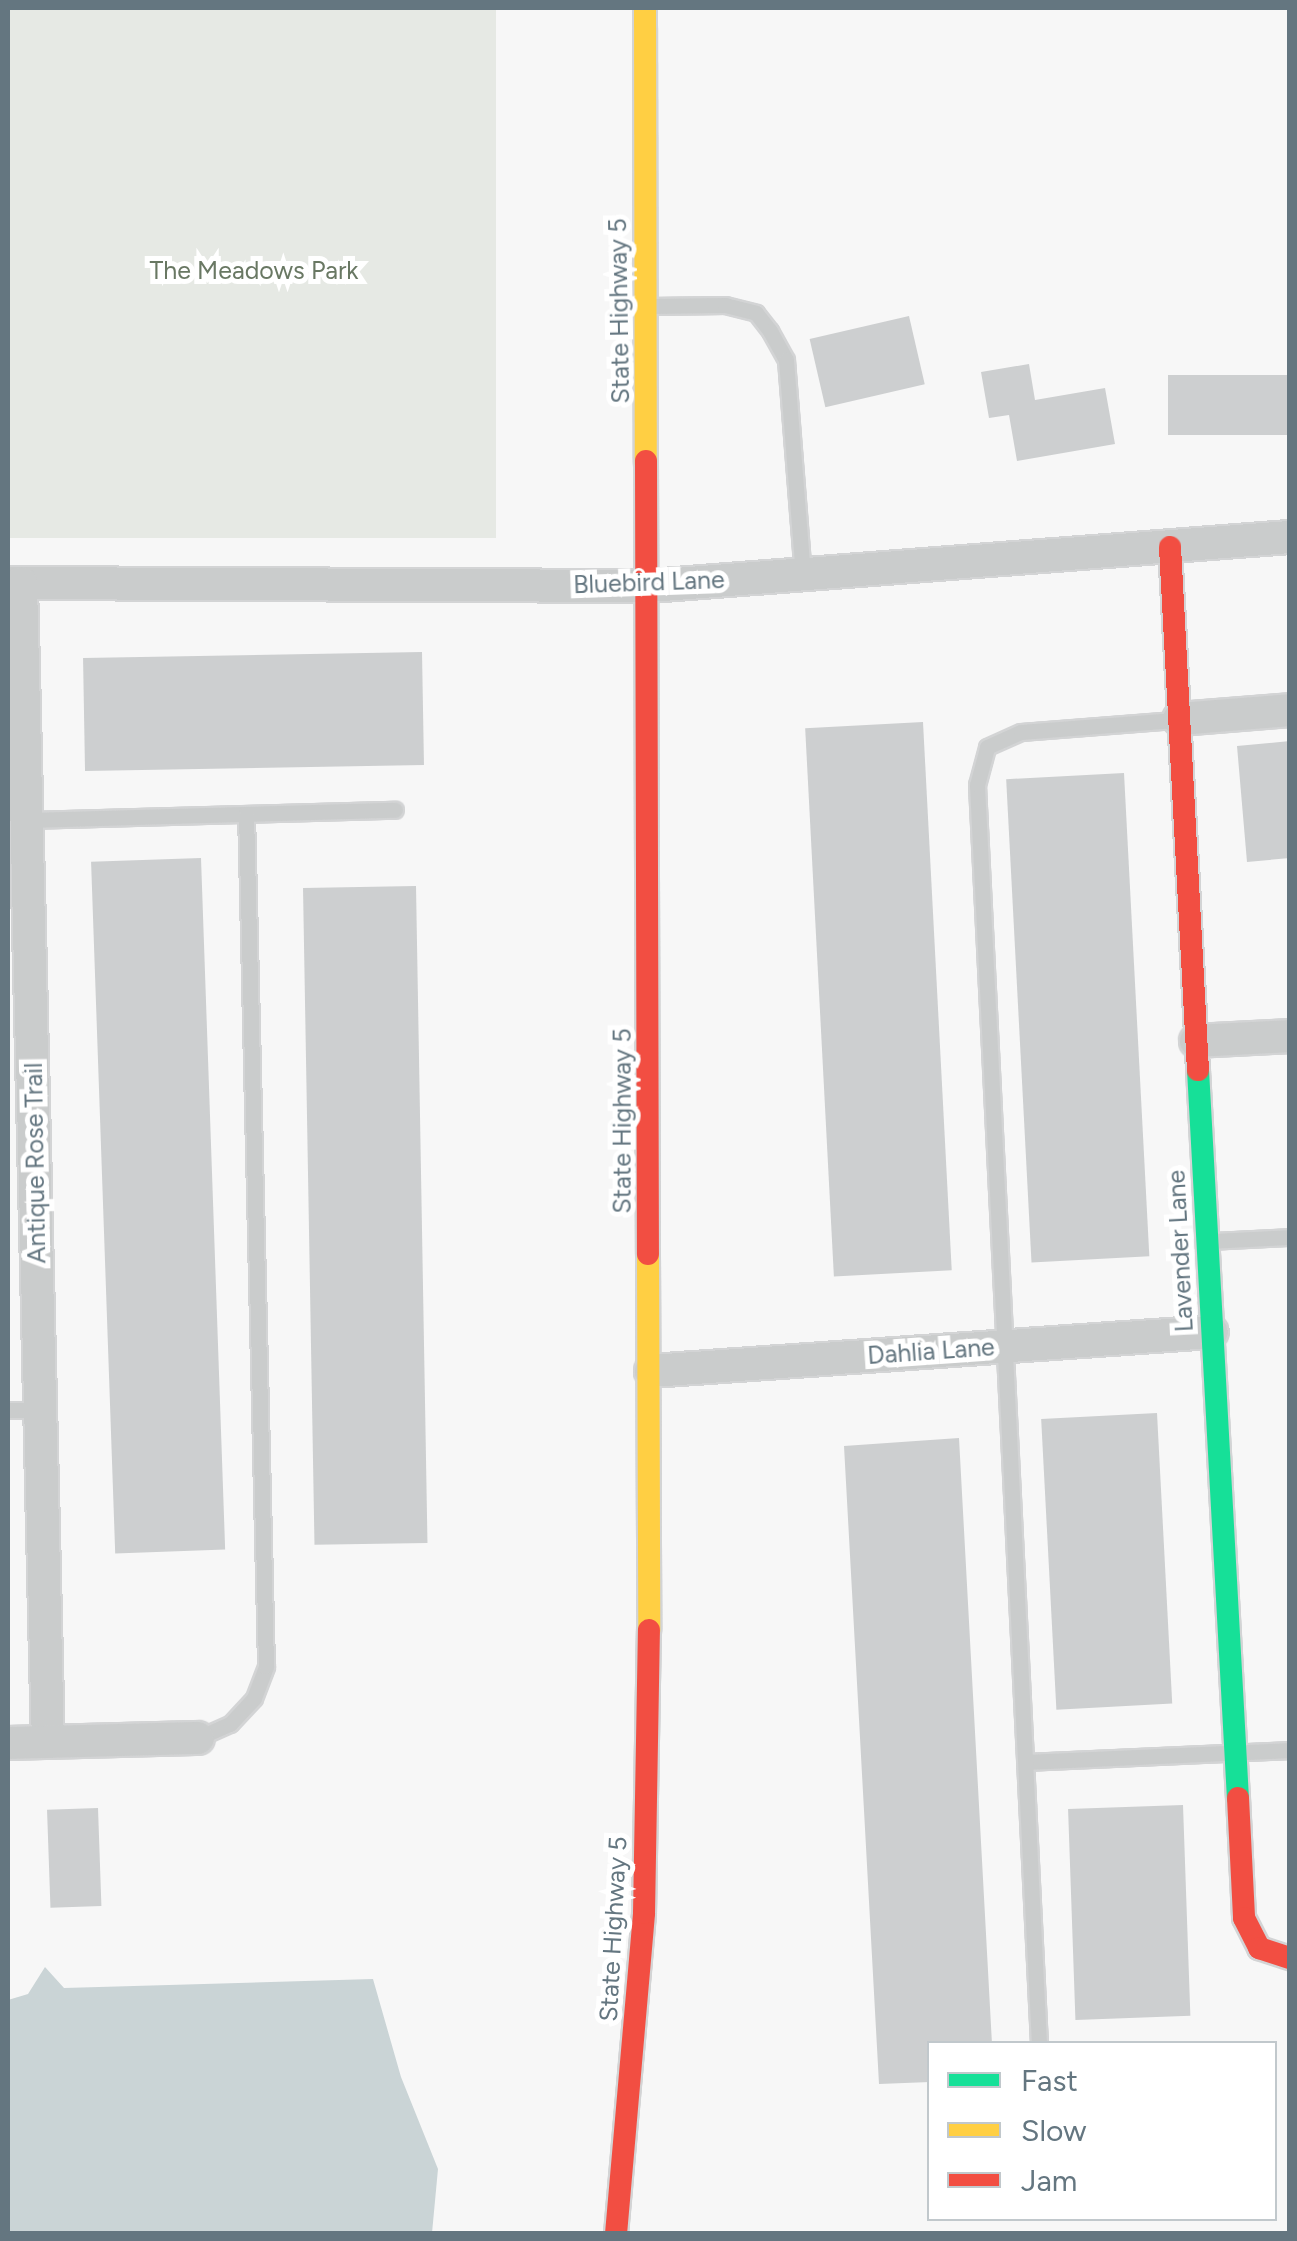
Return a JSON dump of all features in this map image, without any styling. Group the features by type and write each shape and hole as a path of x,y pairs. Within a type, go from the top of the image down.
{"main road":[{"name":"State Highway 5","path":"616,2234 644,1913 651,1371 645,8"},
{"name":"Lavender Lane","path":"1170,546 1244,1918 1259,1948 1290,1958"}],"street":[{"name":"Bluebird Lane","path":"14,583 650,586 1290,537"},
{"name":"Antique Rose Trail","path":"14,583 27,820 19,1004 22,1211 40,1410 48,1742"},
{"path":"1179,719 1290,710"},
{"path":"1196,1041 1290,1036"},
{"name":"Dahlia Lane","path":"651,1371 1212,1332"},
{"path":"8,1743 198,1738"}],"lane":[{"path":"646,306 725,305 756,313 770,331 786,360 803,574"},
{"path":"1039,2041 1008,1346 977,785 987,747 1021,732 1179,719"},
{"path":"27,820 395,810"},
{"path":"198,1738 242,1711 266,1666 246,814"},
{"path":"1207,1242 1290,1238"},
{"path":"8,1410 40,1410"},
{"path":"1027,1762 1290,1750"}],"green space":[{"name":"The Meadows Park","path":"8,8 496,8 496,538 8,538"}],"shaded area":[{"path":"45,1967 64,1988 373,1979 401,2077 438,2169 432,2233 8,2233 8,2000 28,1994"}],"building":[{"path":"909,316 925,384 825,407 810,339"},
{"path":"1029,364 1035,400 1105,388 1115,444 1017,461 1009,415 989,418 981,372"},
{"path":"1168,375 1290,375 1290,435 1168,435"},
{"path":"422,652 424,765 85,771 83,658"},
{"path":"923,722 952,1270 834,1276 805,728"},
{"path":"1290,741 1290,858 1247,862 1237,746"},
{"path":"1124,773 1149,1256 1031,1263 1006,779"},
{"path":"201,858 225,1550 115,1553 91,862"},
{"path":"416,886 427,1543 314,1545 303,888"},
{"path":"1157,1413 1172,1704 1056,1710 1041,1419"},
{"path":"959,1438 992,2041 927,2041 927,2082 879,2084 844,1446"},
{"path":"1183,1805 1190,2016 1075,2020 1068,1809"},
{"path":"98,1808 101,1906 50,1908 47,1810"}],"traffic: fast":[{"path":"1198,1070 1238,1798"}],"traffic: slow":[{"path":"645,8 646,461"},
{"path":"648,1254 649,1630"}],"traffic: jam":[{"path":"646,461 648,1254"},
{"path":"1170,547 1198,1070"},
{"path":"616,2234 644,1913 649,1630"},
{"path":"1238,1798 1244,1918 1259,1948 1290,1958"}]}
